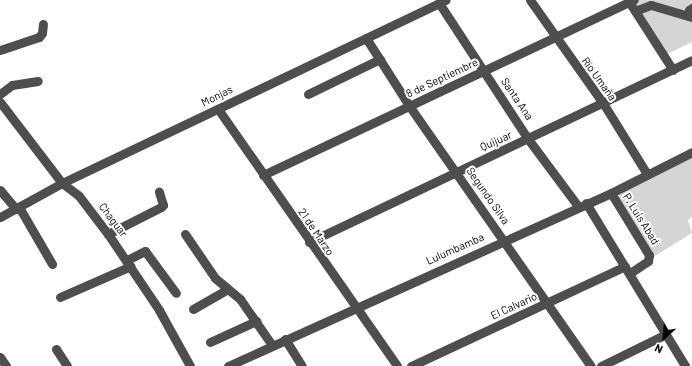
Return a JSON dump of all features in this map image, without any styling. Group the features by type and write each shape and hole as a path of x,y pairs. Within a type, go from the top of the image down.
{"street":[{"name":"Río Umaña","path":"530,0 555,38 603,103 647,174"},
{"name":"Monjas","path":"0,217 62,183 442,2"},
{"name":"Santa Ana","path":"442,2 484,72 528,139 582,204 628,270 685,366"},
{"name":"8 de Septiembre","path":"263,175 632,3 651,4 691,14"},
{"path":"632,3 673,70"},
{"path":"0,50 39,36 42,33 43,24"},
{"name":"Segundo Silva","path":"366,38 410,107 592,366"},
{"path":"308,94 380,59"},
{"name":"Quijuar","path":"309,242 692,60"},
{"path":"0,94 12,85 38,81"},
{"name":"Chaguar","path":"2,106 62,183 79,196 129,263 190,366"},
{"name":"21 de Marzo","path":"218,110 354,308 397,366"},
{"name":"Lulumbamba","path":"228,366 582,204 610,193 692,152"},
{"path":"0,190 17,208 52,264"},
{"path":"108,234 161,207 163,205 158,192"},
{"name":"P. Luis Abad","path":"610,193 649,258"},
{"path":"185,234 215,278 240,299 272,345"},
{"path":"60,297 129,263 145,251 176,293"},
{"name":"El Calvario","path":"411,366 548,303 628,270 649,258"},
{"path":"193,309 228,289"},
{"path":"210,342 256,321"},
{"path":"601,366 666,334"},
{"path":"285,339 302,366"},
{"path":"56,348 68,366"},
{"path":"0,357 6,366"}],"shaded area":[{"path":"631,0 692,0 692,42 667,54"},
{"path":"692,158 692,217 688,220 692,233 655,256 619,200 619,194"}]}
